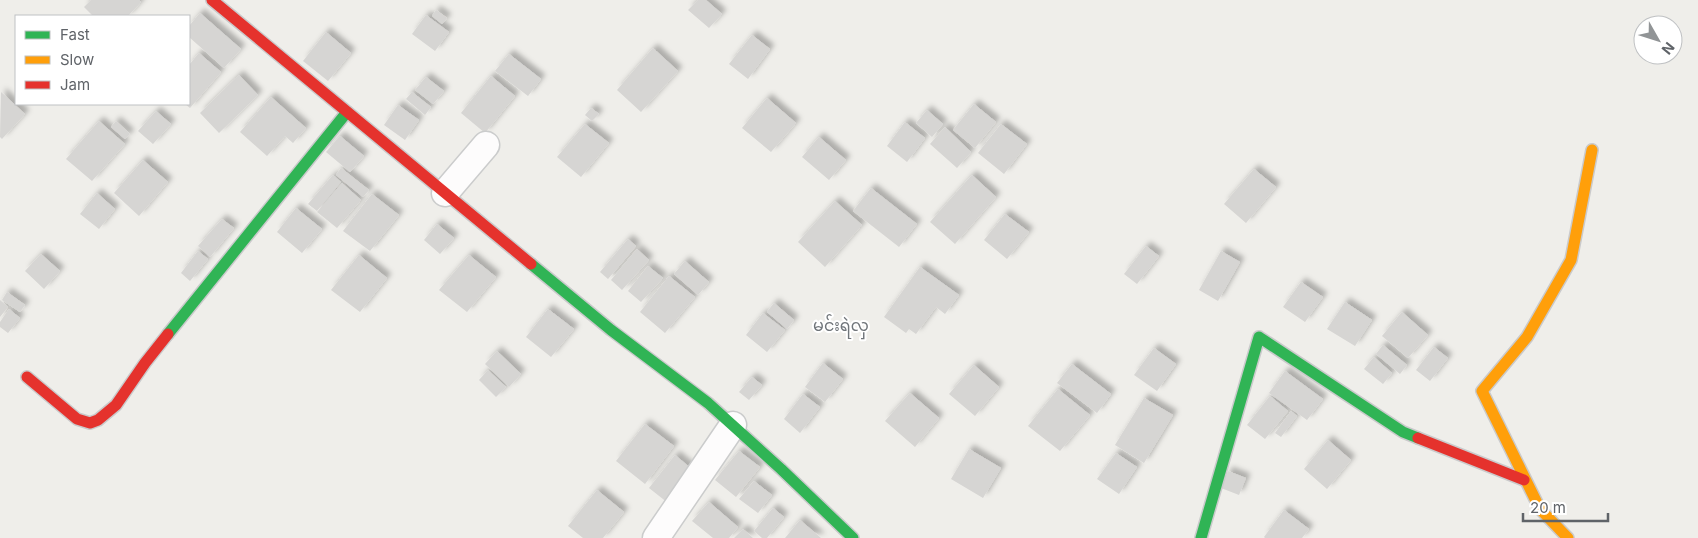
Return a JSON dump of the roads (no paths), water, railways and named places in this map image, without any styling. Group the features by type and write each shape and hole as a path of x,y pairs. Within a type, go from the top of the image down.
{"street":[{"path":"212,0 611,330 708,403 853,538"},
{"path":"27,377 77,420 90,423 98,420 116,405 145,363 347,112"},
{"path":"445,193 486,145"},
{"path":"1568,538 1540,509 1524,480 1482,391 1527,337 1571,260 1592,150"},
{"path":"1202,538 1259,336 1403,432 1524,480"},
{"path":"656,538 733,425"}],"district":[{"name":"မင်းရဲလှ","path":"841,325"}]}
